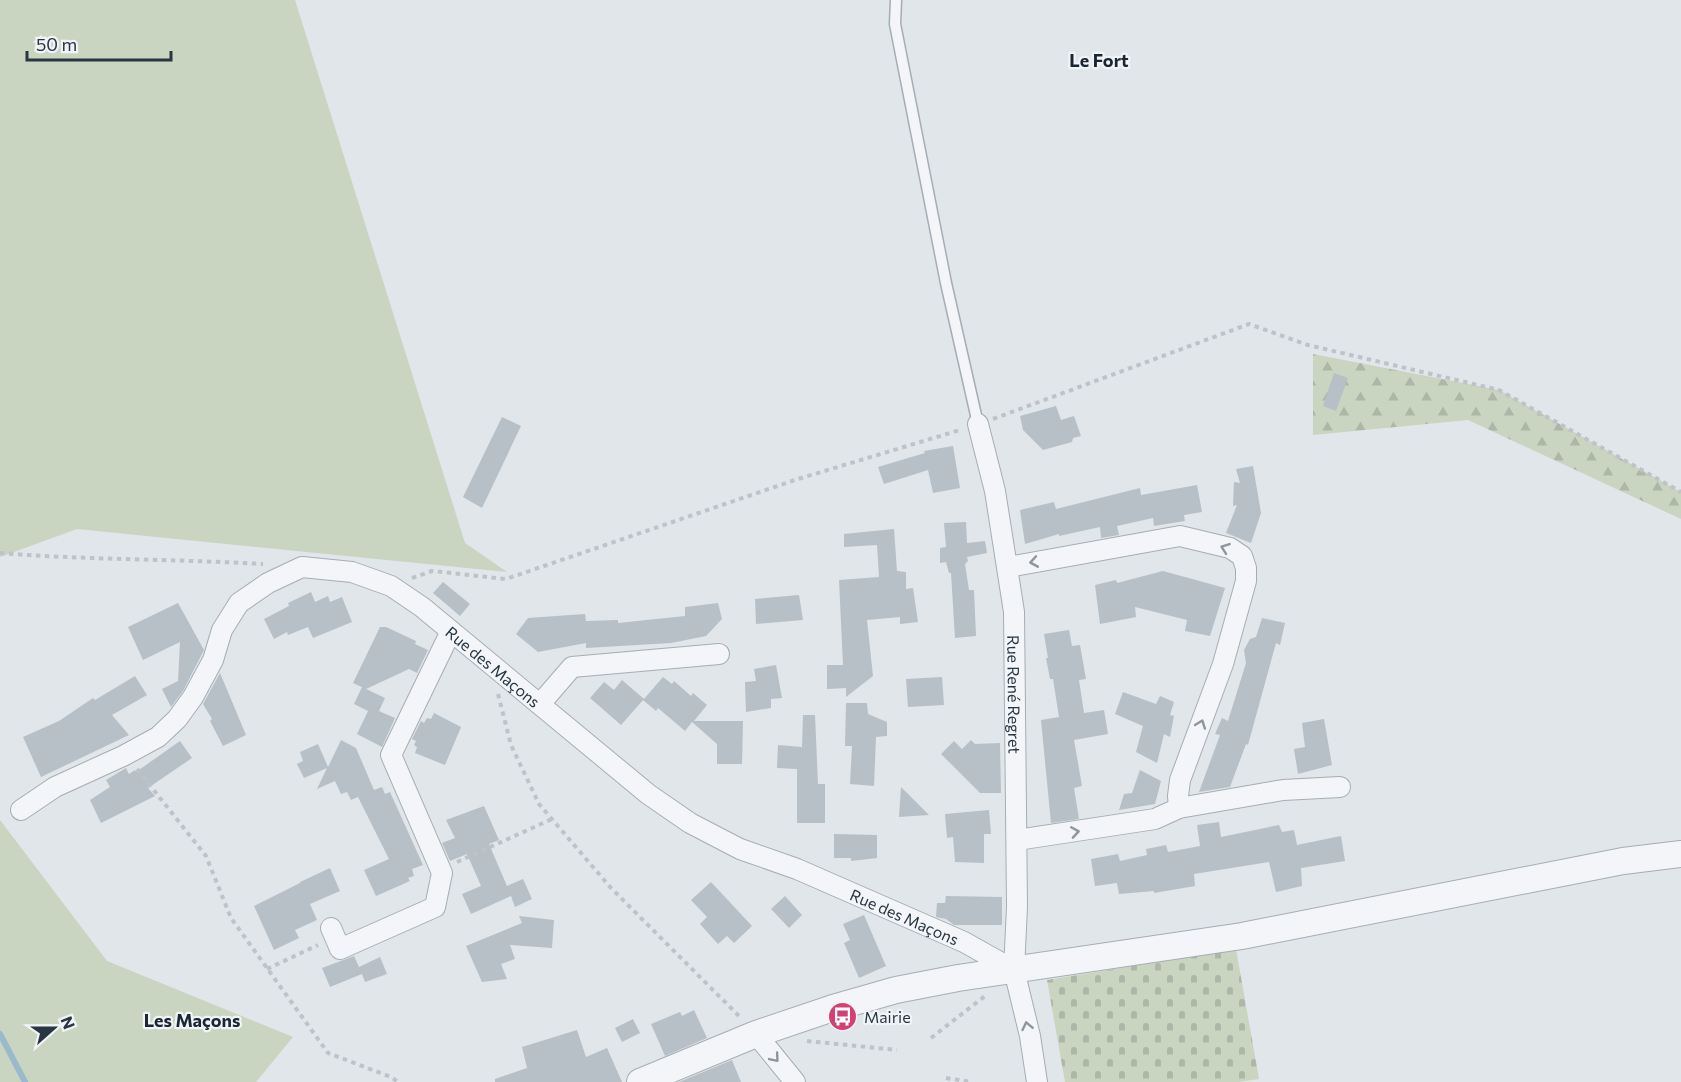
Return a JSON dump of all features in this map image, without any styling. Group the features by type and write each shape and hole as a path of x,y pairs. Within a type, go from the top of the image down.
{"street":[{"name":"Rue René Regret","path":"978,424 995,491 1014,612 1017,840 1014,970 1030,1036 1037,1082"},
{"path":"1008,567 1180,536 1230,548 1242,556 1246,568 1246,581 1223,664 1180,780 1179,808"},
{"name":"Rue des Maçons","path":"21,810 55,787 158,737 177,719 193,697 213,660 222,630 239,603 268,583 302,567 352,572 391,586 451,631 648,794 690,824 740,849 796,869 964,942 1014,970"},
{"path":"331,928 340,949 435,907 442,873 391,755 451,631"},
{"path":"540,704 572,667 719,654"},
{"path":"1017,840 1155,819 1179,808 1283,790 1340,787"},
{"path":"640,1082 756,1034 832,1008 896,990 1242,936 1623,861 1681,854"},
{"path":"756,1034 795,1082"}],"lane":[{"path":"896,0 896,24 900,46 946,283 978,424"}],"path":[{"path":"391,586 432,571 506,579 798,479 978,424 1249,324 1308,345 1499,390 1681,492"},
{"path":"0,553 48,557 119,557 269,565"},
{"path":"491,664 511,745 539,804 611,888 756,1034"},
{"path":"125,754 206,856 231,918 328,1053 391,1077 398,1082"},
{"path":"440,869 552,819"},
{"path":"931,1038 987,994"},
{"path":"798,1040 897,1050"},
{"path":"946,1078 972,1082"}],"green space":[{"path":"0,0 295,0 465,543 507,572 77,529 0,557"},
{"path":"1313,354 1499,390 1681,492 1681,519 1468,420 1313,435"},
{"path":"0,820 107,961 293,1037 256,1082 0,1082"},
{"path":"1236,949 1259,1079 1239,1082 1065,1082 1047,980"}],"building":[{"path":"1334,373 1348,378 1336,411 1323,406"},
{"path":"1056,406 1061,420 1074,416 1081,436 1073,438 1072,442 1043,450 1023,430 1020,416"},
{"path":"502,417 521,426 482,508 463,497"},
{"path":"953,446 960,488 933,493 928,470 884,484 878,467 925,453 924,451"},
{"path":"1253,466 1261,513 1251,543 1226,533 1237,505 1233,506 1234,482 1240,483 1236,469"},
{"path":"1197,485 1202,512 1184,515 1185,521 1154,526 1153,518 1117,526 1119,535 1101,538 1100,527 1059,536 1059,534 1025,544 1020,510 1054,502 1056,509 1140,488 1141,495"},
{"path":"966,522 967,543 985,541 987,553 967,557 968,561 965,564 969,590 974,590 976,636 955,638 951,573 949,573 946,562 940,563 940,548 946,547 944,523"},
{"path":"894,529 897,571 906,572 906,589 913,588 918,622 900,624 900,617 867,620 873,676 846,697 846,688 827,689 827,665 843,665 839,580 879,577 877,545 844,547 844,534"},
{"path":"1163,571 1225,588 1210,636 1185,631 1187,620 1135,607 1136,617 1100,624 1095,585 1116,580 1117,583"},
{"path":"443,582 470,604 460,616 433,593"},
{"path":"311,592 315,602 328,596 330,602 342,597 352,622 313,638 308,627 288,635 287,632 274,639 264,619 289,606 288,603"},
{"path":"799,595 803,620 756,624 755,599"},
{"path":"178,603 204,650 183,691 171,707 162,689 178,681 180,642 143,660 128,627"},
{"path":"718,603 722,619 706,636 671,643 586,648 586,643 538,652 516,634 528,618 585,614 586,621 618,620 618,623 685,616 685,607"},
{"path":"1262,618 1285,623 1280,645 1276,643 1248,745 1246,744 1230,787 1199,792 1220,735 1215,734 1222,718 1228,721 1246,663 1244,650 1250,639 1256,637"},
{"path":"380,627 386,627 416,641 415,644 428,650 417,673 409,669 366,689 353,683"},
{"path":"1069,630 1072,646 1080,645 1086,679 1079,680 1084,713 1104,710 1108,734 1074,740 1082,786 1074,788 1079,819 1051,823 1041,720 1059,717 1053,679 1050,679 1046,658 1048,658 1044,634"},
{"path":"776,665 782,698 771,699 771,708 746,712 745,682 756,681 754,669"},
{"path":"220,673 246,735 223,746 203,704"},
{"path":"135,676 147,695 112,715 129,735 41,777 23,737 59,721 93,698 95,700"},
{"path":"663,677 672,684 674,681 691,696 693,693 707,705 694,721 743,721 742,764 717,764 717,744 692,722 685,731 658,708 656,711 643,700 621,725 590,698 604,682 614,690 622,680 644,699"},
{"path":"942,677 944,705 908,707 906,679"},
{"path":"362,687 385,698 379,711 395,718 382,747 357,734 368,711 354,704"},
{"path":"1123,692 1156,704 1160,696 1174,702 1170,715 1174,716 1170,737 1164,734 1157,763 1136,752 1143,726 1115,714"},
{"path":"846,703 867,703 868,714 887,722 887,736 876,737 874,786 850,784 852,746 845,746"},
{"path":"434,713 461,727 445,765 415,753 416,741 412,739 421,721 424,723 427,718 431,719"},
{"path":"803,715 815,715 818,784 825,784 825,823 797,823 797,769 777,768 778,745 802,747"},
{"path":"1324,719 1332,765 1298,774 1294,749 1305,747 1302,723"},
{"path":"341,740 356,748 374,790 382,787 385,794 390,792 423,865 412,869 414,876 408,878 410,881 376,896 364,870 389,859 358,797 351,800 347,792 341,794 335,781 317,789 327,768 304,778 297,764 303,761 300,752 318,744 328,767"},
{"path":"971,740 975,744 1000,743 1001,793 980,793 941,754 954,741 962,749"},
{"path":"180,741 192,758 148,788 155,796 101,823 90,800 110,787 106,780 126,768 129,774 135,770 136,772"},
{"path":"1140,770 1161,781 1155,804 1119,810 1124,794 1132,793"},
{"path":"901,787 929,815 899,817"},
{"path":"484,806 499,840 489,844 507,886 523,879 532,899 515,907 511,896 471,914 462,894 481,886 467,854 450,861 442,843 455,838 446,820"},
{"path":"989,810 991,834 984,834 984,863 955,862 953,837 947,838 945,814"},
{"path":"1219,822 1221,837 1279,825 1282,832 1294,830 1297,845 1341,836 1345,861 1301,868 1302,886 1276,892 1269,862 1194,874 1195,886 1154,893 1154,891 1119,894 1117,883 1095,886 1091,859 1118,854 1120,861 1147,855 1146,849 1166,845 1168,852 1200,846 1197,825"},
{"path":"834,834 877,835 877,858 851,861 851,858 834,858"},
{"path":"330,868 340,891 310,904 317,920 295,930 299,938 274,950 254,906"},
{"path":"711,882 752,926 734,943 727,936 718,944 700,924 707,917 691,900"},
{"path":"785,896 802,915 789,928 771,909"},
{"path":"946,896 1002,897 1002,925 954,925 946,919 936,917 937,903 945,903"},
{"path":"864,915 886,966 859,978 844,943 850,940 843,924"},
{"path":"519,916 554,920 552,948 510,945 515,959 501,964 507,979 482,982 466,946 522,923"},
{"path":"354,956 359,967 380,957 387,974 365,982 362,974 330,987 322,968"},
{"path":"694,1010 707,1038 665,1056 651,1024 680,1012 682,1016"},
{"path":"633,1019 640,1033 622,1042 615,1028"},
{"path":"577,1030 586,1057 607,1048 622,1082 495,1082 495,1079 527,1068 522,1047"},
{"path":"732,1060 741,1082 679,1082"}],"waterway":[{"path":"0,1034 25,1082"}],"place":[{"name":"Mairie","path":"843,1016"}],"district":[{"name":"Le Fort","path":"1099,60"},
{"name":"Les Maçons","path":"192,1020"}]}
